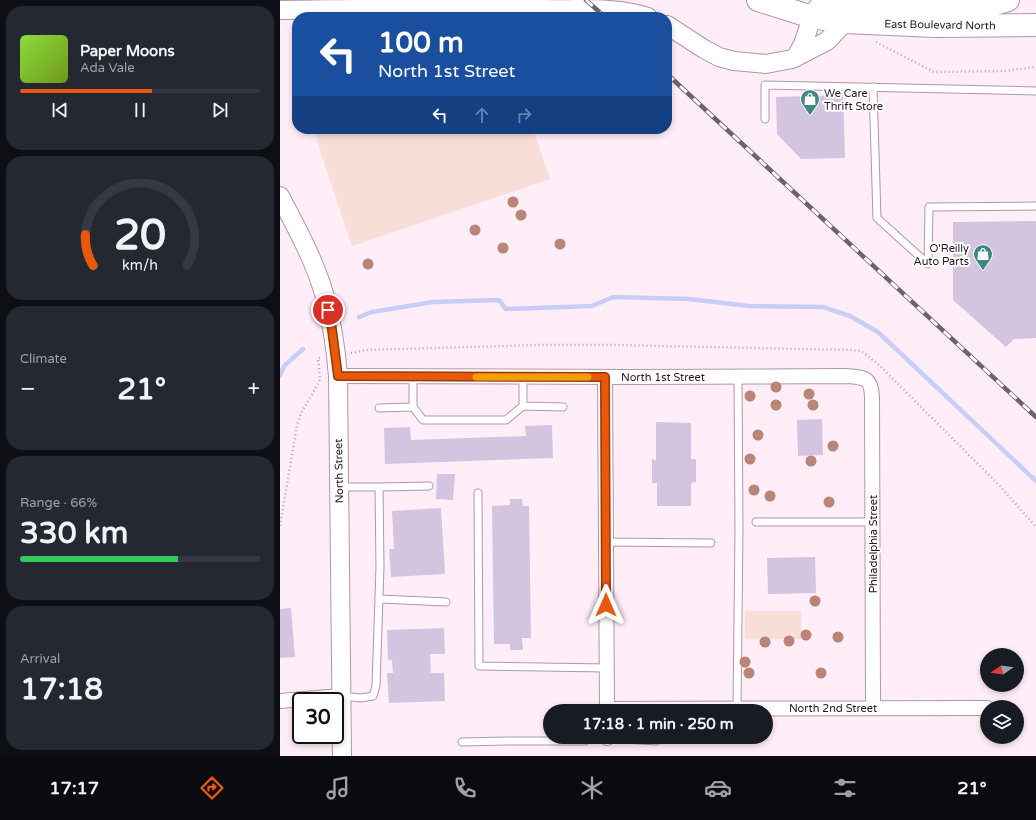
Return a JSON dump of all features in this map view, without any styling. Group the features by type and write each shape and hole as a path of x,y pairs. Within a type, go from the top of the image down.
{"main road":[{"name":"East Boulevard North","path":"758,0 812,17 845,22 935,26 1036,25"},
{"path":"812,17 819,7 825,3 839,2 972,11 1008,0"},
{"path":"985,26 1036,9"}],"street":[{"path":"280,10 528,8 616,10 627,12"},
{"path":"796,56 803,44 812,17"},
{"path":"672,28 719,57 734,61 766,64 788,60 827,41 845,22"},
{"name":"North Street","path":"280,196 310,254 325,297 331,322 338,376 341,692"},
{"name":"North 1st Street","path":"338,376 847,376 862,378 868,381"},
{"path":"605,377 607,704"},
{"name":"Philadelphia Street","path":"868,381 872,386 873,708"},
{"path":"280,701 292,700"},
{"name":"North 2nd Street","path":"773,708 980,708"},
{"name":"North Street","path":"342,744 342,756"}],"lane":[{"path":"765,119 766,85 1036,91"},
{"path":"873,87 877,218 928,264 929,207 1036,206"},
{"path":"413,376 413,407 423,420 506,420 523,406 563,407"},
{"path":"523,377 523,406"},
{"path":"737,704 740,530 738,377"},
{"path":"379,408 413,407"},
{"path":"340,487 429,486"},
{"path":"344,696 361,698 373,696 376,686 380,599 379,487"},
{"path":"478,493 479,666 607,668"},
{"path":"756,522 872,522"},
{"path":"606,542 711,543"},
{"path":"380,599 446,602"},
{"path":"462,742 543,740"}],"path":[{"path":"871,41 877,42 934,72 1003,71 1036,67"},
{"path":"280,526 297,425 301,413 320,379 318,358"}],"shaded area":[{"path":"315,134 535,134 550,179 352,246"},
{"path":"745,611 801,611 801,639 745,639"}],"building":[{"name":"We Care Thrift Store","path":"843,95 845,158 801,159 777,134 776,97"},
{"path":"1036,221 1036,338 1014,339 1006,347 953,300 953,222"},
{"path":"822,419 823,455 798,456 797,420"},
{"path":"656,422 691,423 691,459 696,459 696,482 691,483 691,506 657,506 657,483 652,483 652,459 656,460"},
{"path":"552,425 553,458 385,464 384,428 410,427 411,440 526,436 525,426"},
{"path":"437,474 455,474 453,500 436,499"},
{"path":"510,499 522,499 523,506 529,506 531,638 522,638 523,650 510,650 510,644 494,644 492,506 510,505"},
{"path":"441,508 445,574 391,577 389,549 394,549 392,511"},
{"path":"815,557 816,593 768,594 767,558"},
{"path":"291,608 295,657 280,658 280,609"},
{"path":"444,628 445,654 430,654 431,673 444,673 445,701 389,703 387,673 393,673 392,660 388,660 387,630"}],"waterway":[{"path":"359,317 372,312 433,302 499,300 506,309 592,306 613,297 689,299 749,306 823,307 850,316 878,332 1036,481"},
{"path":"280,376 284,366 303,349"}],"railway":[{"path":"586,0 599,12"},
{"path":"672,79 1036,417"}],"slow traffic":[{"path":"476,377 588,377"}],"place":[{"name":"We Care Thrift Store","path":"810,116"},
{"name":"O'Reilly Auto Parts","path":"983,271"}],"route":[{"path":"328,310 338,376 605,377 606,605"}]}
